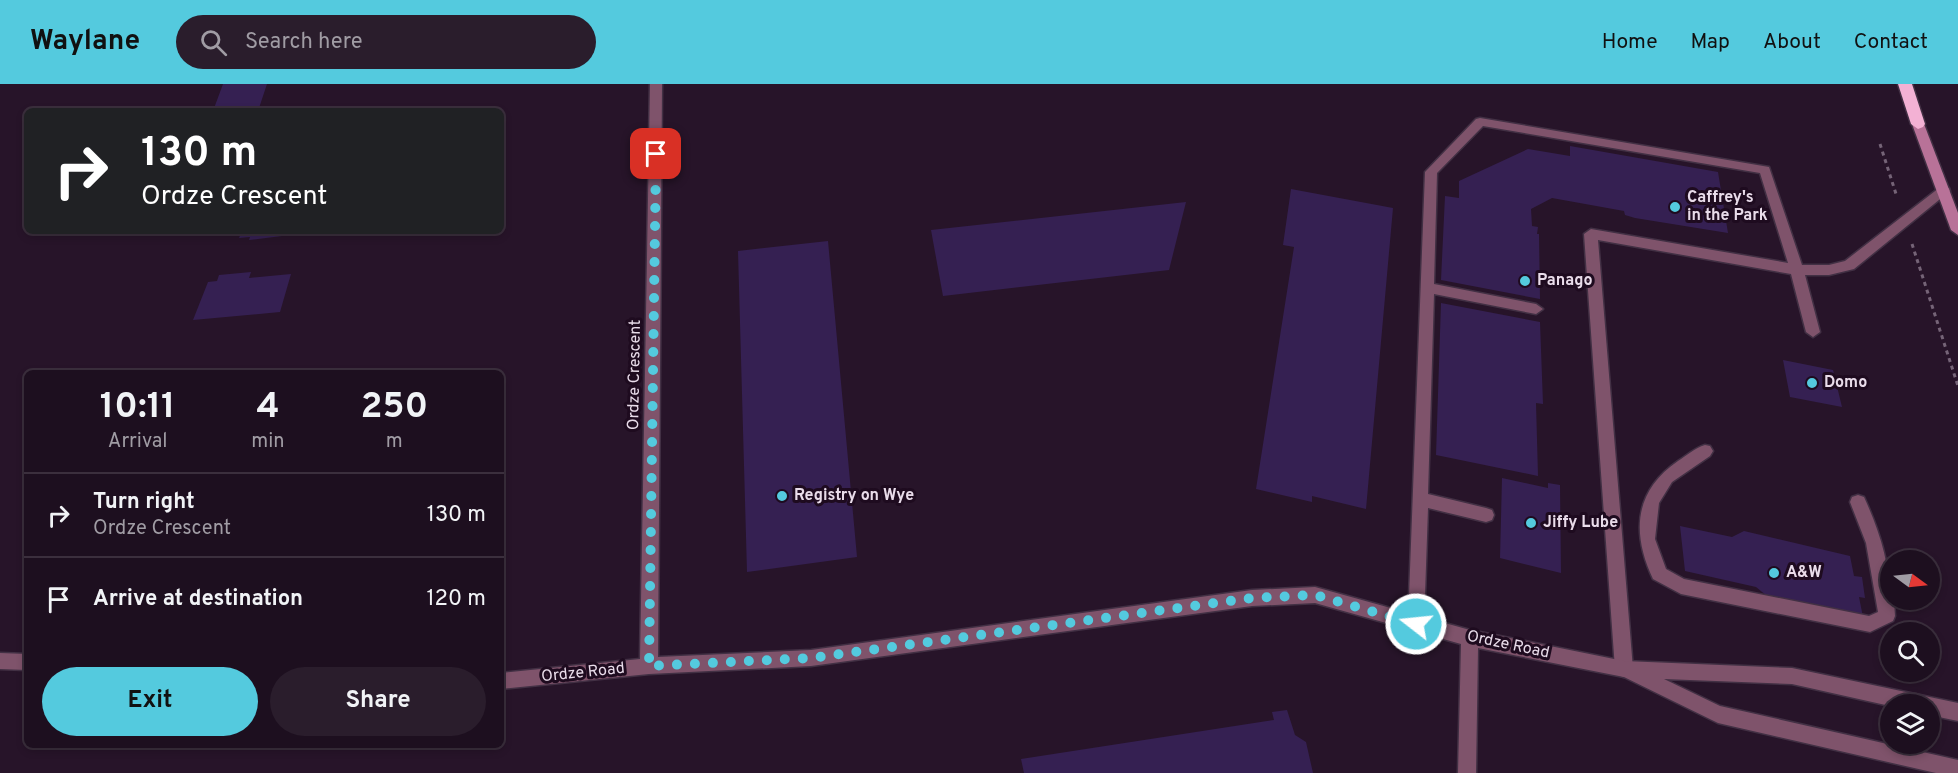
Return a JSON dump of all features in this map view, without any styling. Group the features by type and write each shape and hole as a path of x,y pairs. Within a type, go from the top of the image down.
{"highway":[{"path":"1905,84 1918,124"}],"main road":[{"path":"1918,124 1958,231"}],"street":[{"name":"Ordze Crescent","path":"649,666 656,84"},
{"path":"1416,624 1431,172 1480,122 1765,170 1797,270 1813,332"},
{"path":"1624,669 1591,234 1797,270 1829,270 1849,265 1944,191"},
{"path":"1427,288 1536,309"},
{"path":"1705,451 1667,477 1651,501 1647,538 1659,574 1681,586 1870,624 1887,616 1884,587 1870,526 1858,502"},
{"path":"1419,499 1486,516"},
{"name":"Ordze Road","path":"504,681 649,666 811,658 1252,598 1315,595 1470,638 1624,669 1792,676 1880,695"},
{"path":"1467,773 1470,638"},
{"path":"0,661 24,662"},
{"name":"Ordze Road","path":"1624,669 1718,714 1958,769"},
{"path":"1940,708 1958,712"}],"path":[{"path":"1880,144 1900,205"},
{"path":"1915,252 1958,386"}],"building":[{"path":"223,84 267,84 259,108 214,108"},
{"path":"1570,146 1718,172 1728,233 1635,218 1625,215 1624,211 1552,198 1531,209 1532,226 1538,227 1537,234 1539,234 1540,299 1441,280 1445,196 1459,198 1459,181 1528,149 1570,156"},
{"path":"1291,189 1393,208 1366,509 1312,496 1312,502 1256,489 1294,247 1283,245"},
{"path":"1186,202 1169,270 943,296 931,230"},
{"path":"241,234 283,234 282,236 249,240 250,237 239,238"},
{"path":"828,241 857,557 747,572 738,251"},
{"path":"251,272 249,278 291,274 280,312 193,320 208,282 217,281 219,275"},
{"path":"1441,303 1540,322 1543,404 1536,403 1538,476 1436,455"},
{"name":"Domo","path":"1783,360 1833,370 1842,407 1790,397"},
{"name":"Jiffy Lube","path":"1502,478 1548,488 1548,483 1560,485 1561,573 1500,558"},
{"name":"A&W","path":"1680,526 1732,537 1744,531 1850,556 1854,576 1862,577 1865,598 1859,597 1863,617 1767,596 1756,587 1685,571"},
{"path":"1287,710 1295,735 1306,742 1313,773 1024,773 1021,759 1274,720 1272,712"}],"place":[{"name":"Caffrey's in the Park","path":"1675,207"},
{"name":"Panago","path":"1525,281"},
{"name":"Domo","path":"1812,383"},
{"name":"Registry on Wye","path":"782,496"},
{"name":"Jiffy Lube","path":"1531,523"},
{"name":"A&W","path":"1774,573"}],"route":[{"path":"656,154 649,666 811,658 1252,598 1315,595 1416,624"}]}
